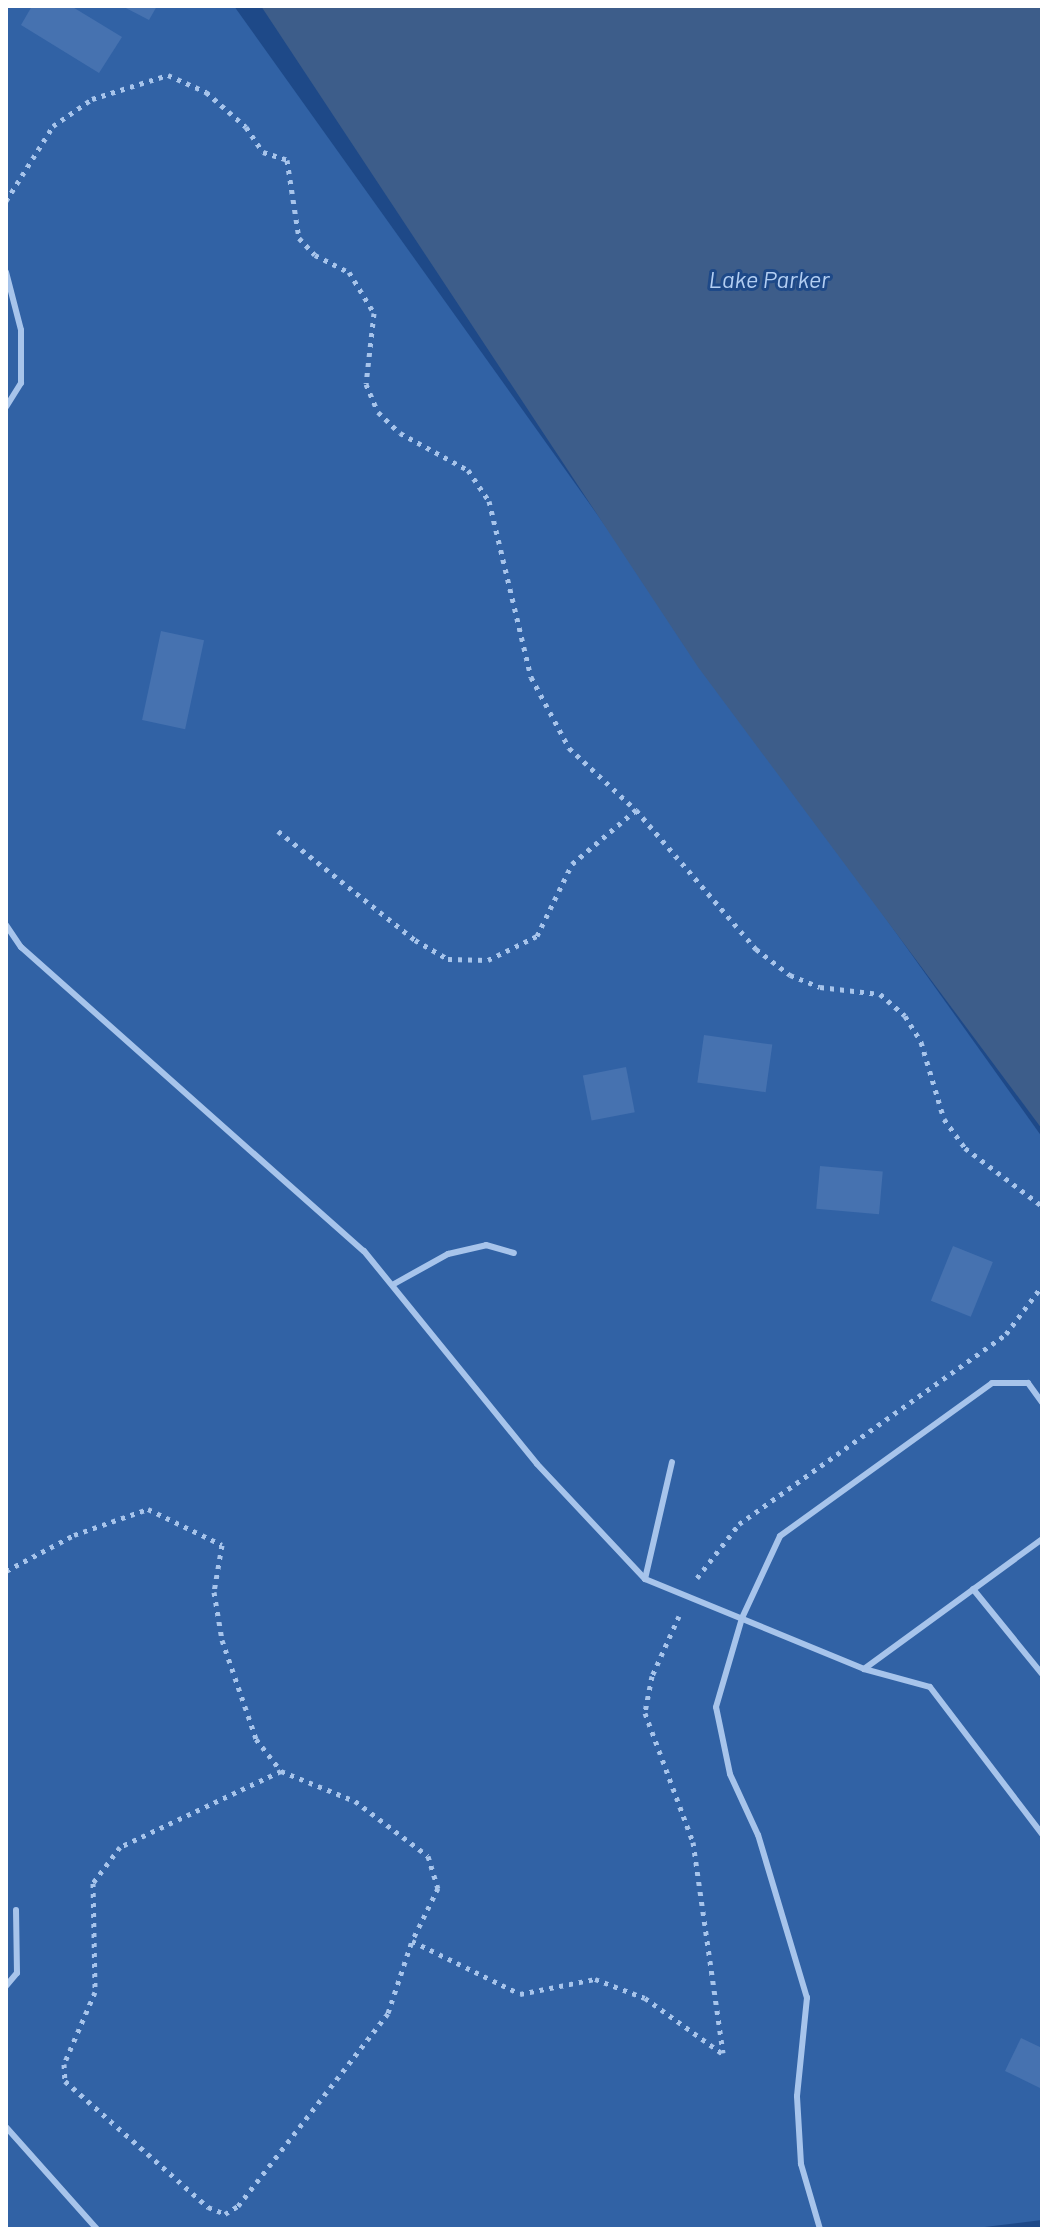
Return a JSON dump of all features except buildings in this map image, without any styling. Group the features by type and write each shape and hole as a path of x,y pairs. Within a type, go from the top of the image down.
{"lane":[{"path":"6,272 21,344 21,383 6,407"},
{"path":"6,925 21,947 196,1096 394,1284 537,1464 645,1579 864,1669 930,1687 1042,1834"},
{"path":"394,1284 448,1254 486,1245 514,1253"},
{"path":"820,2229 801,2164 797,2096 807,1998 758,1835 730,1774 716,1707 742,1618 780,1536 851,1479 992,1383 1028,1383 1042,1402"},
{"path":"645,1579 672,1462"},
{"path":"864,1669 1042,1539"},
{"path":"973,1589 1042,1674"},
{"path":"6,1986 17,1973 16,1910"},
{"path":"6,2127 97,2229"}],"path":[{"path":"6,201 53,126 92,99 168,75 206,92 246,127 263,152 287,160 299,238 315,255 349,272 374,313 366,384 378,412 400,433 468,470 489,501 531,677 569,748 636,810 756,949 790,975 820,987 880,994 905,1016 921,1042 944,1119 965,1148 1042,1206"},
{"path":"278,831 415,940 448,959 488,960 537,936 572,864 636,810"},
{"path":"6,1571 74,1535 148,1509 222,1545 214,1592 222,1640 256,1739 281,1771 355,1801 428,1856 438,1888 412,1941 388,2013 238,2206 225,2214 75,2094 64,2064 95,1992 93,1883 120,1847 281,1771"},
{"path":"412,1941 520,1994 595,1979 645,1998 723,2054"}],"shaded area":[{"path":"6,6 234,6 1042,1137 1042,2220 968,2229 6,2229"}],"water":[{"name":"Lake Parker","path":"261,6 1042,6 1042,1129 698,667"}]}
